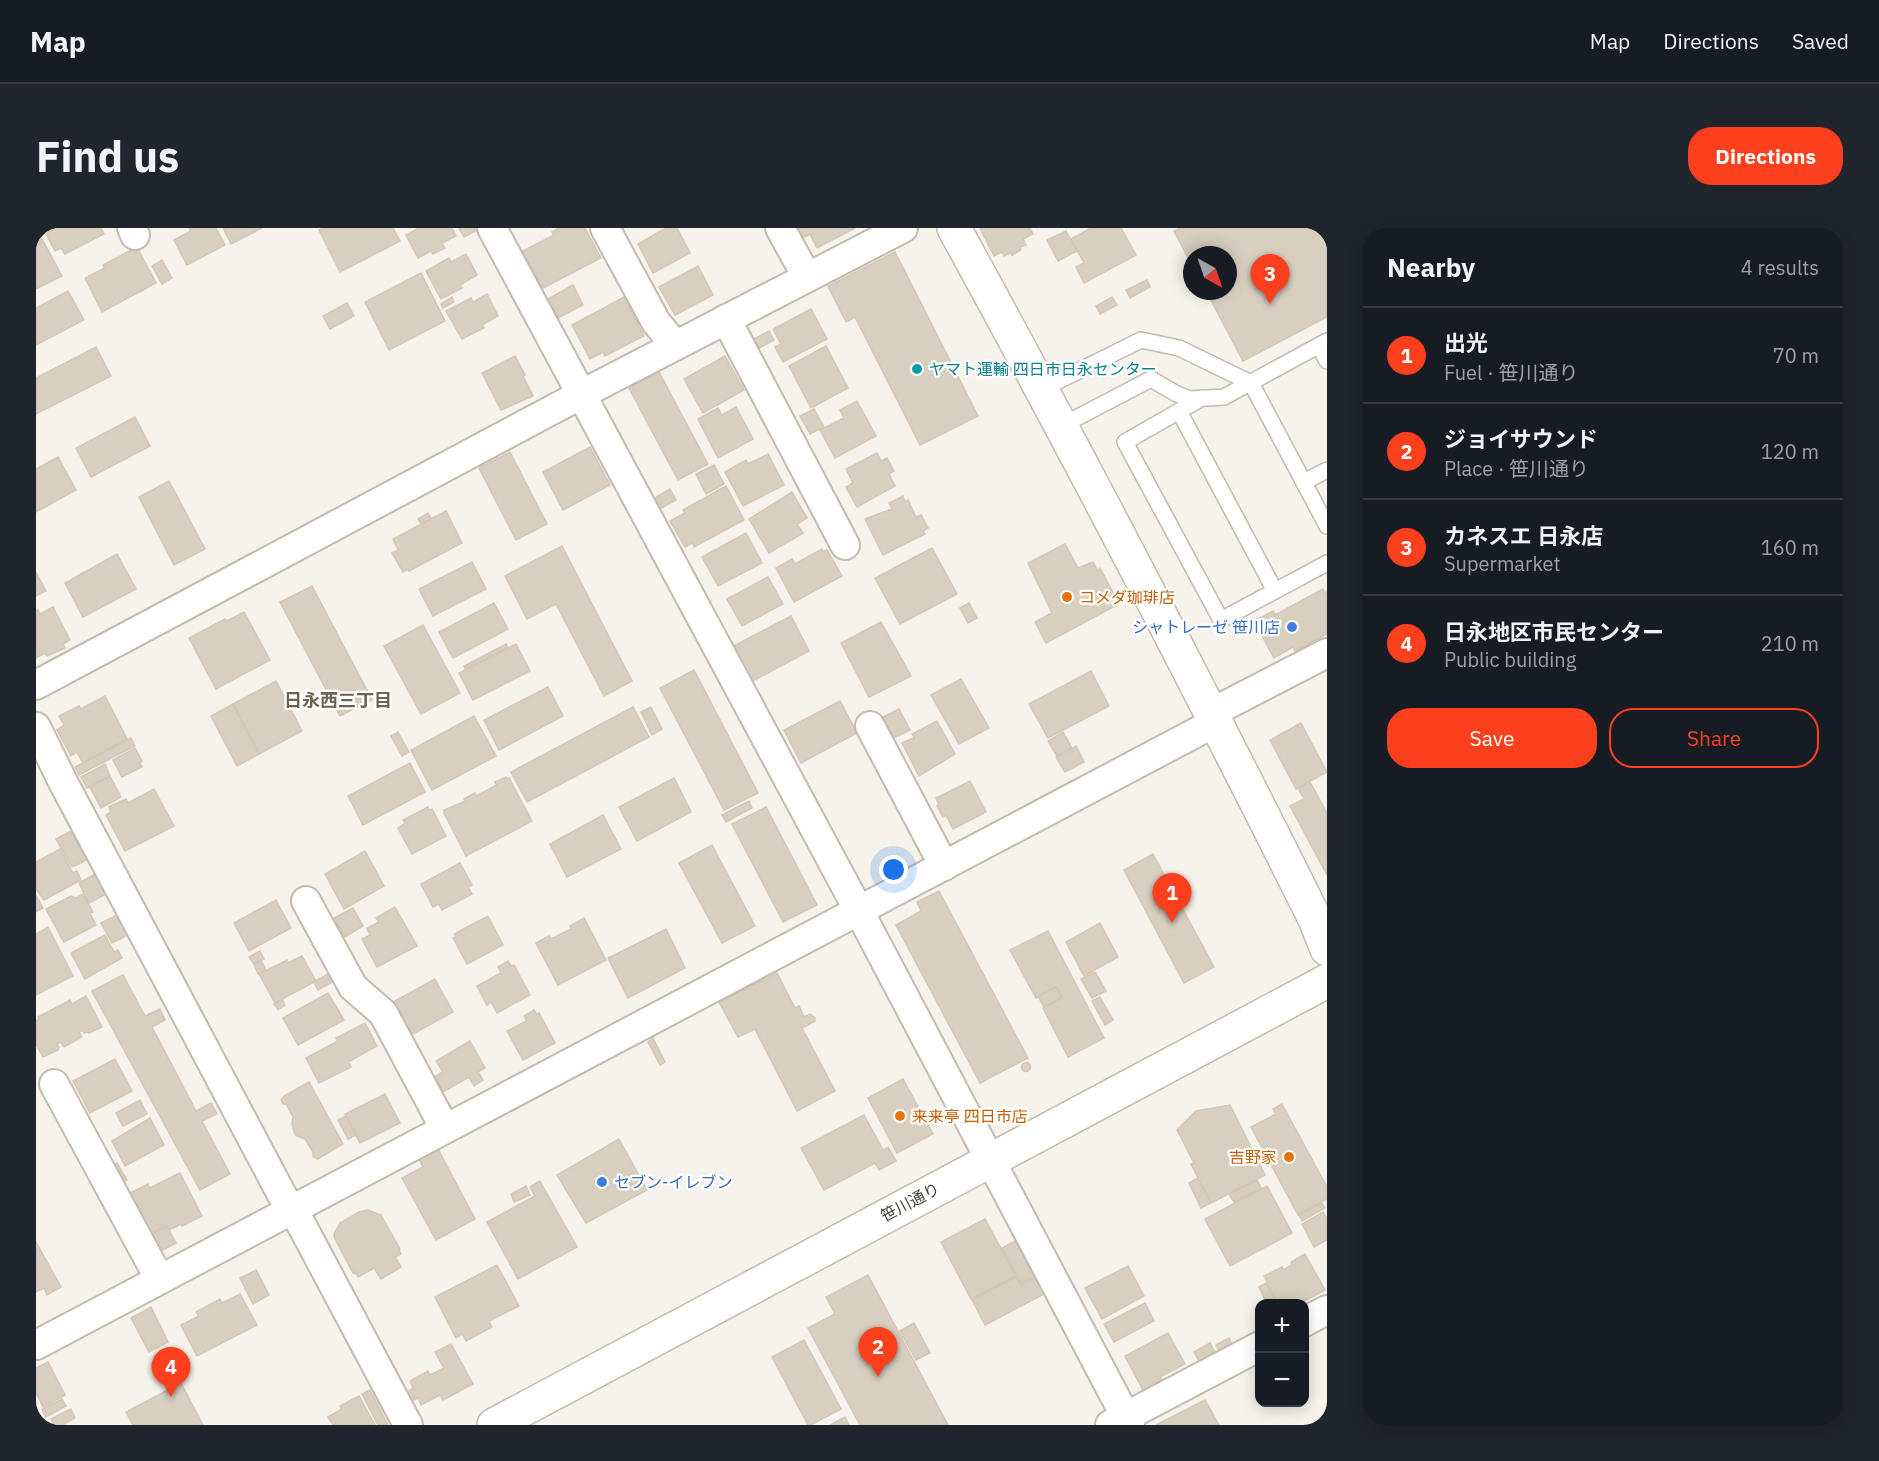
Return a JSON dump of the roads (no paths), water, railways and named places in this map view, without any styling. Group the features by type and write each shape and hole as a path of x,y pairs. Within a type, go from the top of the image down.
{"street":[{"path":"492,228 859,911 990,1160 1122,1422 1255,1349"},
{"path":"605,228 656,322 675,345"},
{"path":"780,228 807,277"},
{"path":"36,685 582,394 903,228"},
{"path":"954,228 1042,389 1214,717 1315,919 1327,949"},
{"path":"726,319 845,545"},
{"path":"36,1345 291,1207 944,866 1327,653"},
{"path":"870,726 944,866"},
{"path":"36,727 63,782 408,1425"},
{"path":"306,901 353,987 383,1013 444,1127"},
{"name":"笹川通り","path":"494,1425 1327,981"},
{"path":"54,1084 159,1278"},
{"path":"1309,1320 1327,1310"}],"lane":[{"path":"1042,389 1141,340 1179,348 1251,383 1327,526"},
{"path":"1061,426 1135,386 1151,380 1189,399 1224,397 1323,343 1327,361"},
{"path":"1202,398 1125,442 1221,620 1327,563"},
{"path":"1179,411 1275,591"},
{"path":"1304,482 1327,470"}],"place":[{"name":"カネスエ 日永店","path":"1270,304"},
{"name":"ヤマト運輸 四日市日永センター","path":"917,369"},
{"name":"コメダ珈琲店","path":"1067,597"},
{"name":"シャトレーゼ 笹川店","path":"1292,627"},
{"name":"出光","path":"1172,923"},
{"name":"来来亭 四日市店","path":"900,1116"},
{"name":"吉野家","path":"1289,1157"},
{"name":"セブン-イレブン","path":"602,1182"},
{"name":"ジョイサウンド","path":"878,1377"},
{"name":"日永地区市民センター","path":"171,1397"}],"district":[{"name":"日永西三丁目","path":"338,701"}]}
